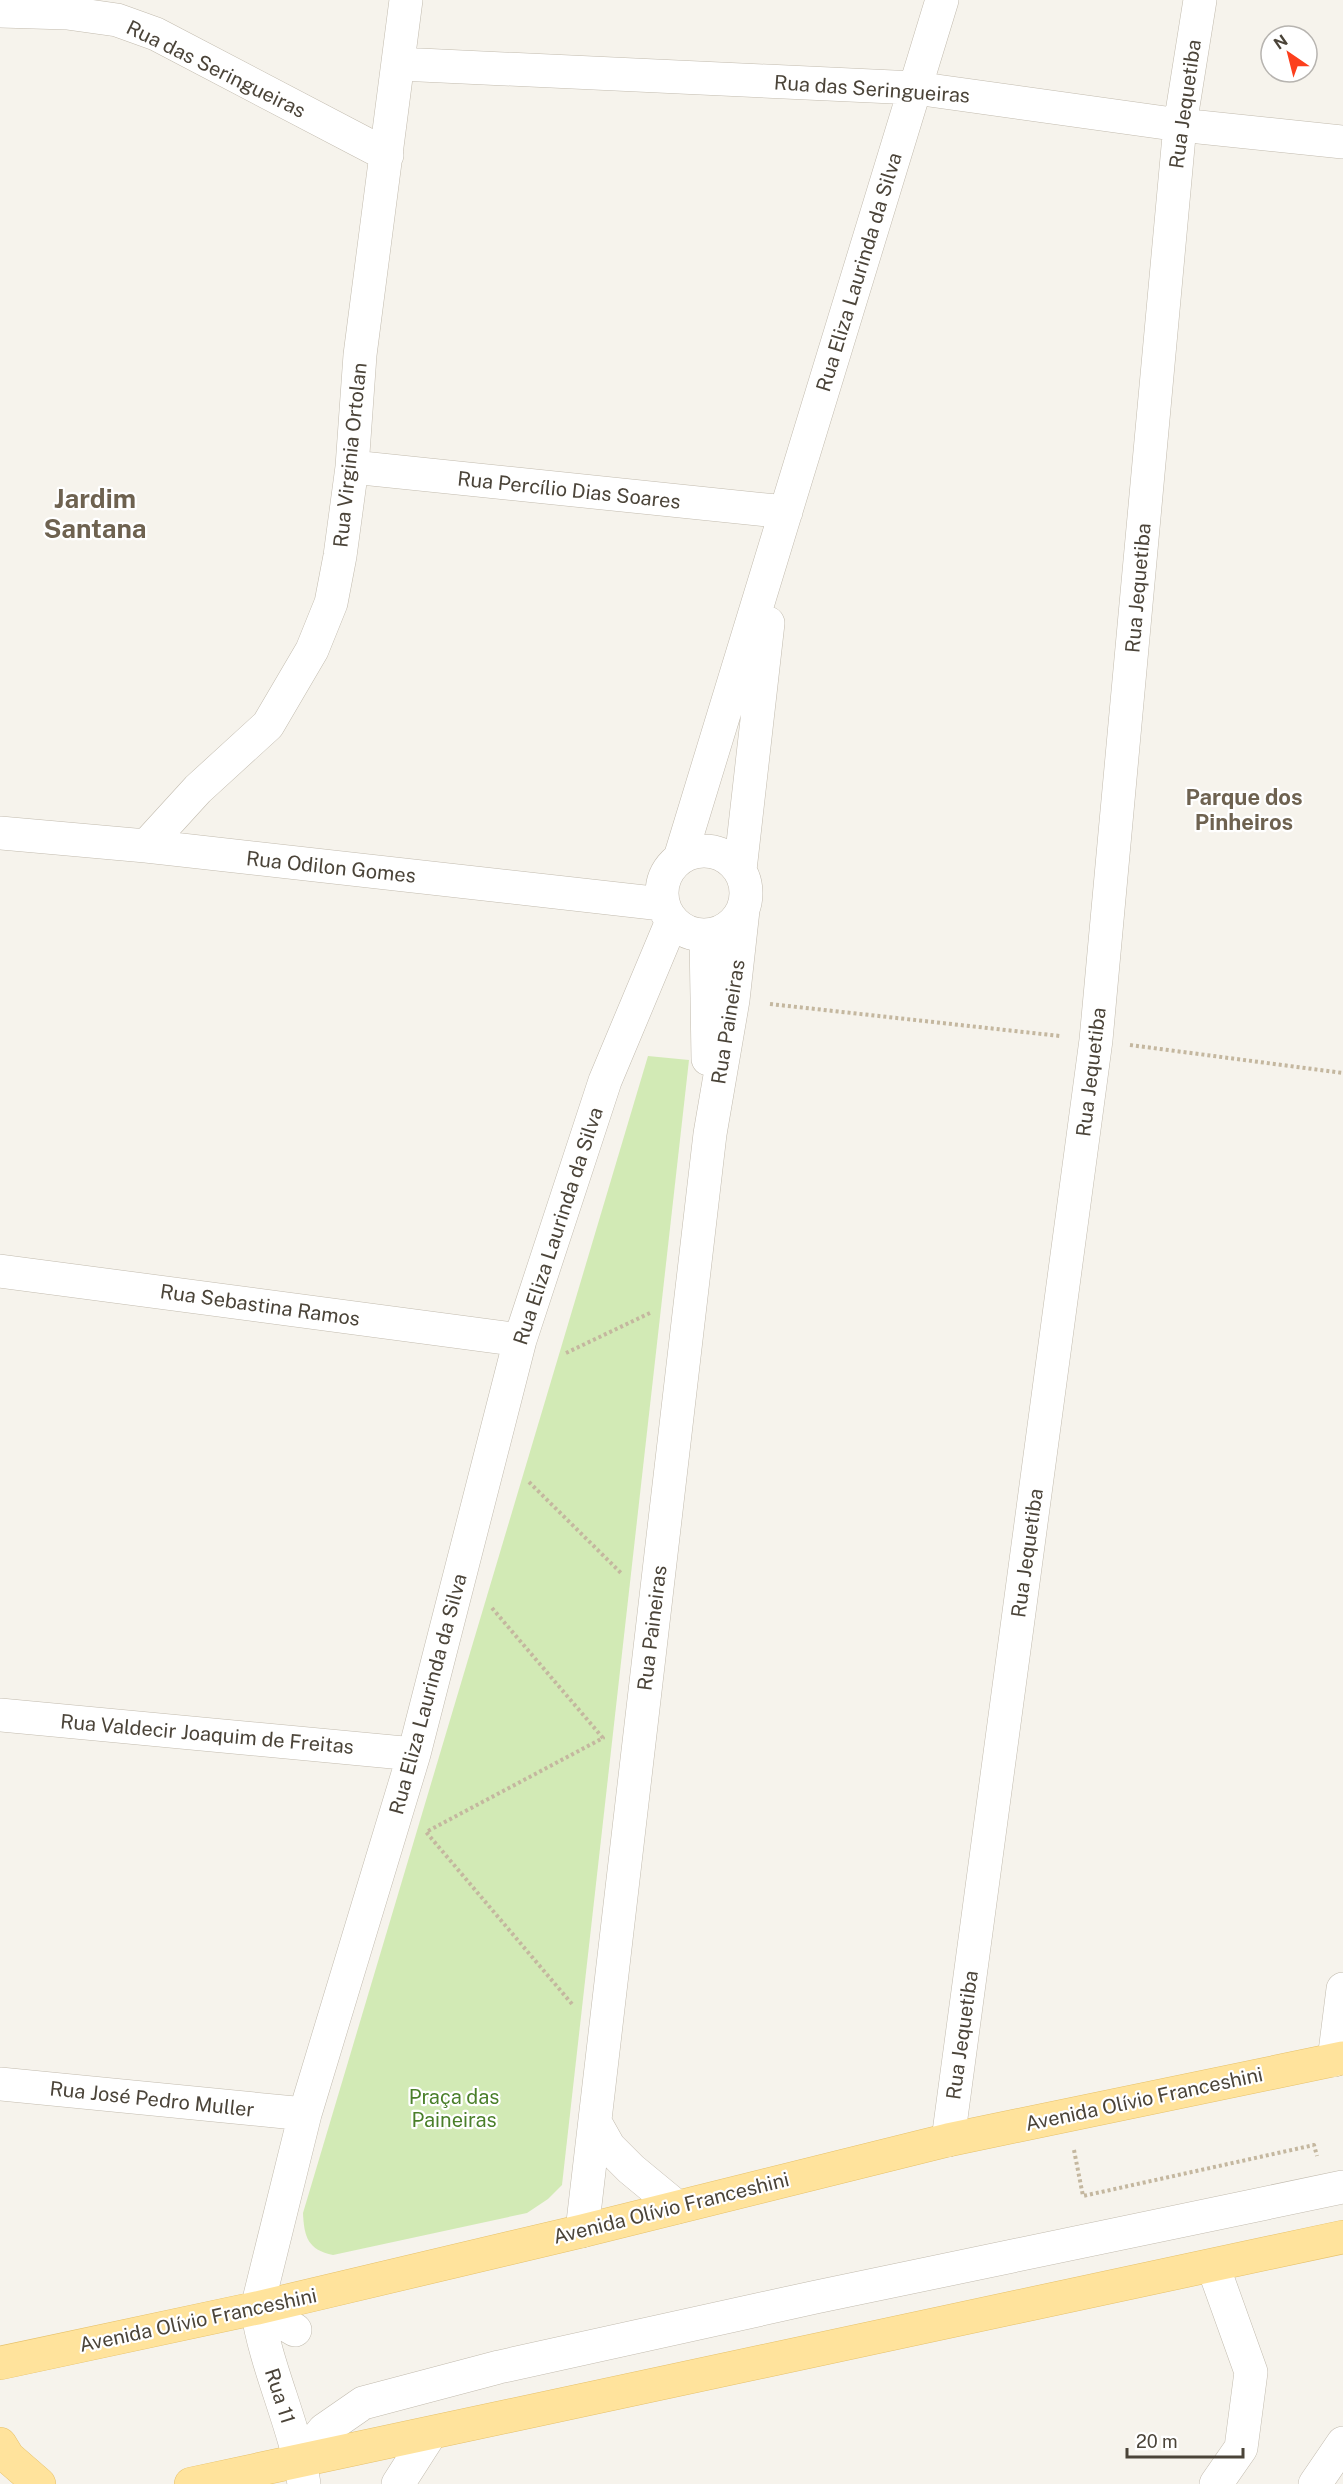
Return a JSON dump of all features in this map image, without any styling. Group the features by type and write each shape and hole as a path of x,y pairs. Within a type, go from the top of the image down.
{"main road":[{"name":"Avenida Olívio Franceshini","path":"1,2366 582,2231 948,2140 1339,2059"},
{"path":"191,2484 302,2472 430,2434 1343,2237"},
{"path":"0,2444 8,2457 39,2484"}],"street":[{"name":"Rua Virginia Ortolan","path":"146,846 198,789 268,724 312,650 331,603 352,467 360,355 406,0"},
{"name":"Rua Eliza Laurinda da Silva","path":"680,858 942,0"},
{"name":"Rua Jequetiba","path":"948,2140 1096,1040 1180,125 1200,0"},
{"name":"Rua das Seringueiras","path":"0,11 67,13 117,20 156,34 387,155"},
{"name":"Rua das Seringueiras","path":"399,64 915,88 1180,125 1343,142"},
{"name":"Rua Percílio Dias Soares","path":"352,467 786,512"},
{"name":"Rua Eliza Laurinda da Silva","path":"740,870 777,544"},
{"name":"Rua Odilon Gomes","path":"0,833 146,846 684,924"},
{"path":"692,852 719,853 740,870 745,883 746,897 743,910 735,921 725,930 684,924 663,880 669,868 680,858 692,852"},
{"name":"Rua Paineiras","path":"582,2231 710,1134 733,1000 743,910"},
{"name":"Rua Eliza Laurinda da Silva","path":"257,2308 305,2114 414,1754 520,1340 605,1081 684,924"},
{"name":"Rua Paineiras","path":"684,924 710,1134"},
{"name":"Rua Sebastina Ramos","path":"0,1271 520,1340"},
{"name":"Rua Valdecir Joaquim de Freitas","path":"0,1715 414,1754"},
{"path":"1339,2059 1343,1989"},
{"name":"Rua José Pedro Muller","path":"0,2084 305,2114"},
{"path":"595,2122 609,2147 630,2169 677,2207"},
{"path":"302,2472 324,2430 363,2403 499,2367 816,2297 1334,2189"},
{"path":"1214,2266 1251,2372 1241,2448 1216,2484"},
{"path":"257,2308 295,2330"},
{"name":"Rua 11","path":"257,2308 261,2337 302,2472"},
{"path":"398,2484 430,2434"},
{"path":"1316,2484 1343,2443"}],"path":[{"path":"733,1000 1096,1040 1343,1073"},
{"path":"566,1353 654,1311"},
{"path":"529,1482 622,1575"},
{"path":"492,1608 603,1738 426,1832 577,2009"},
{"path":"1068,2115 1083,2196 1314,2145 1334,2189"}],"green space":[{"name":"Praça das Paineiras","path":"648,1056 689,1060 562,2185 548,2199 527,2213 333,2255 325,2253 313,2246 306,2236 303,2213"}],"district":[{"name":"Jardim Santana","path":"95,513"},
{"name":"Parque dos Pinheiros","path":"1244,810"}]}
